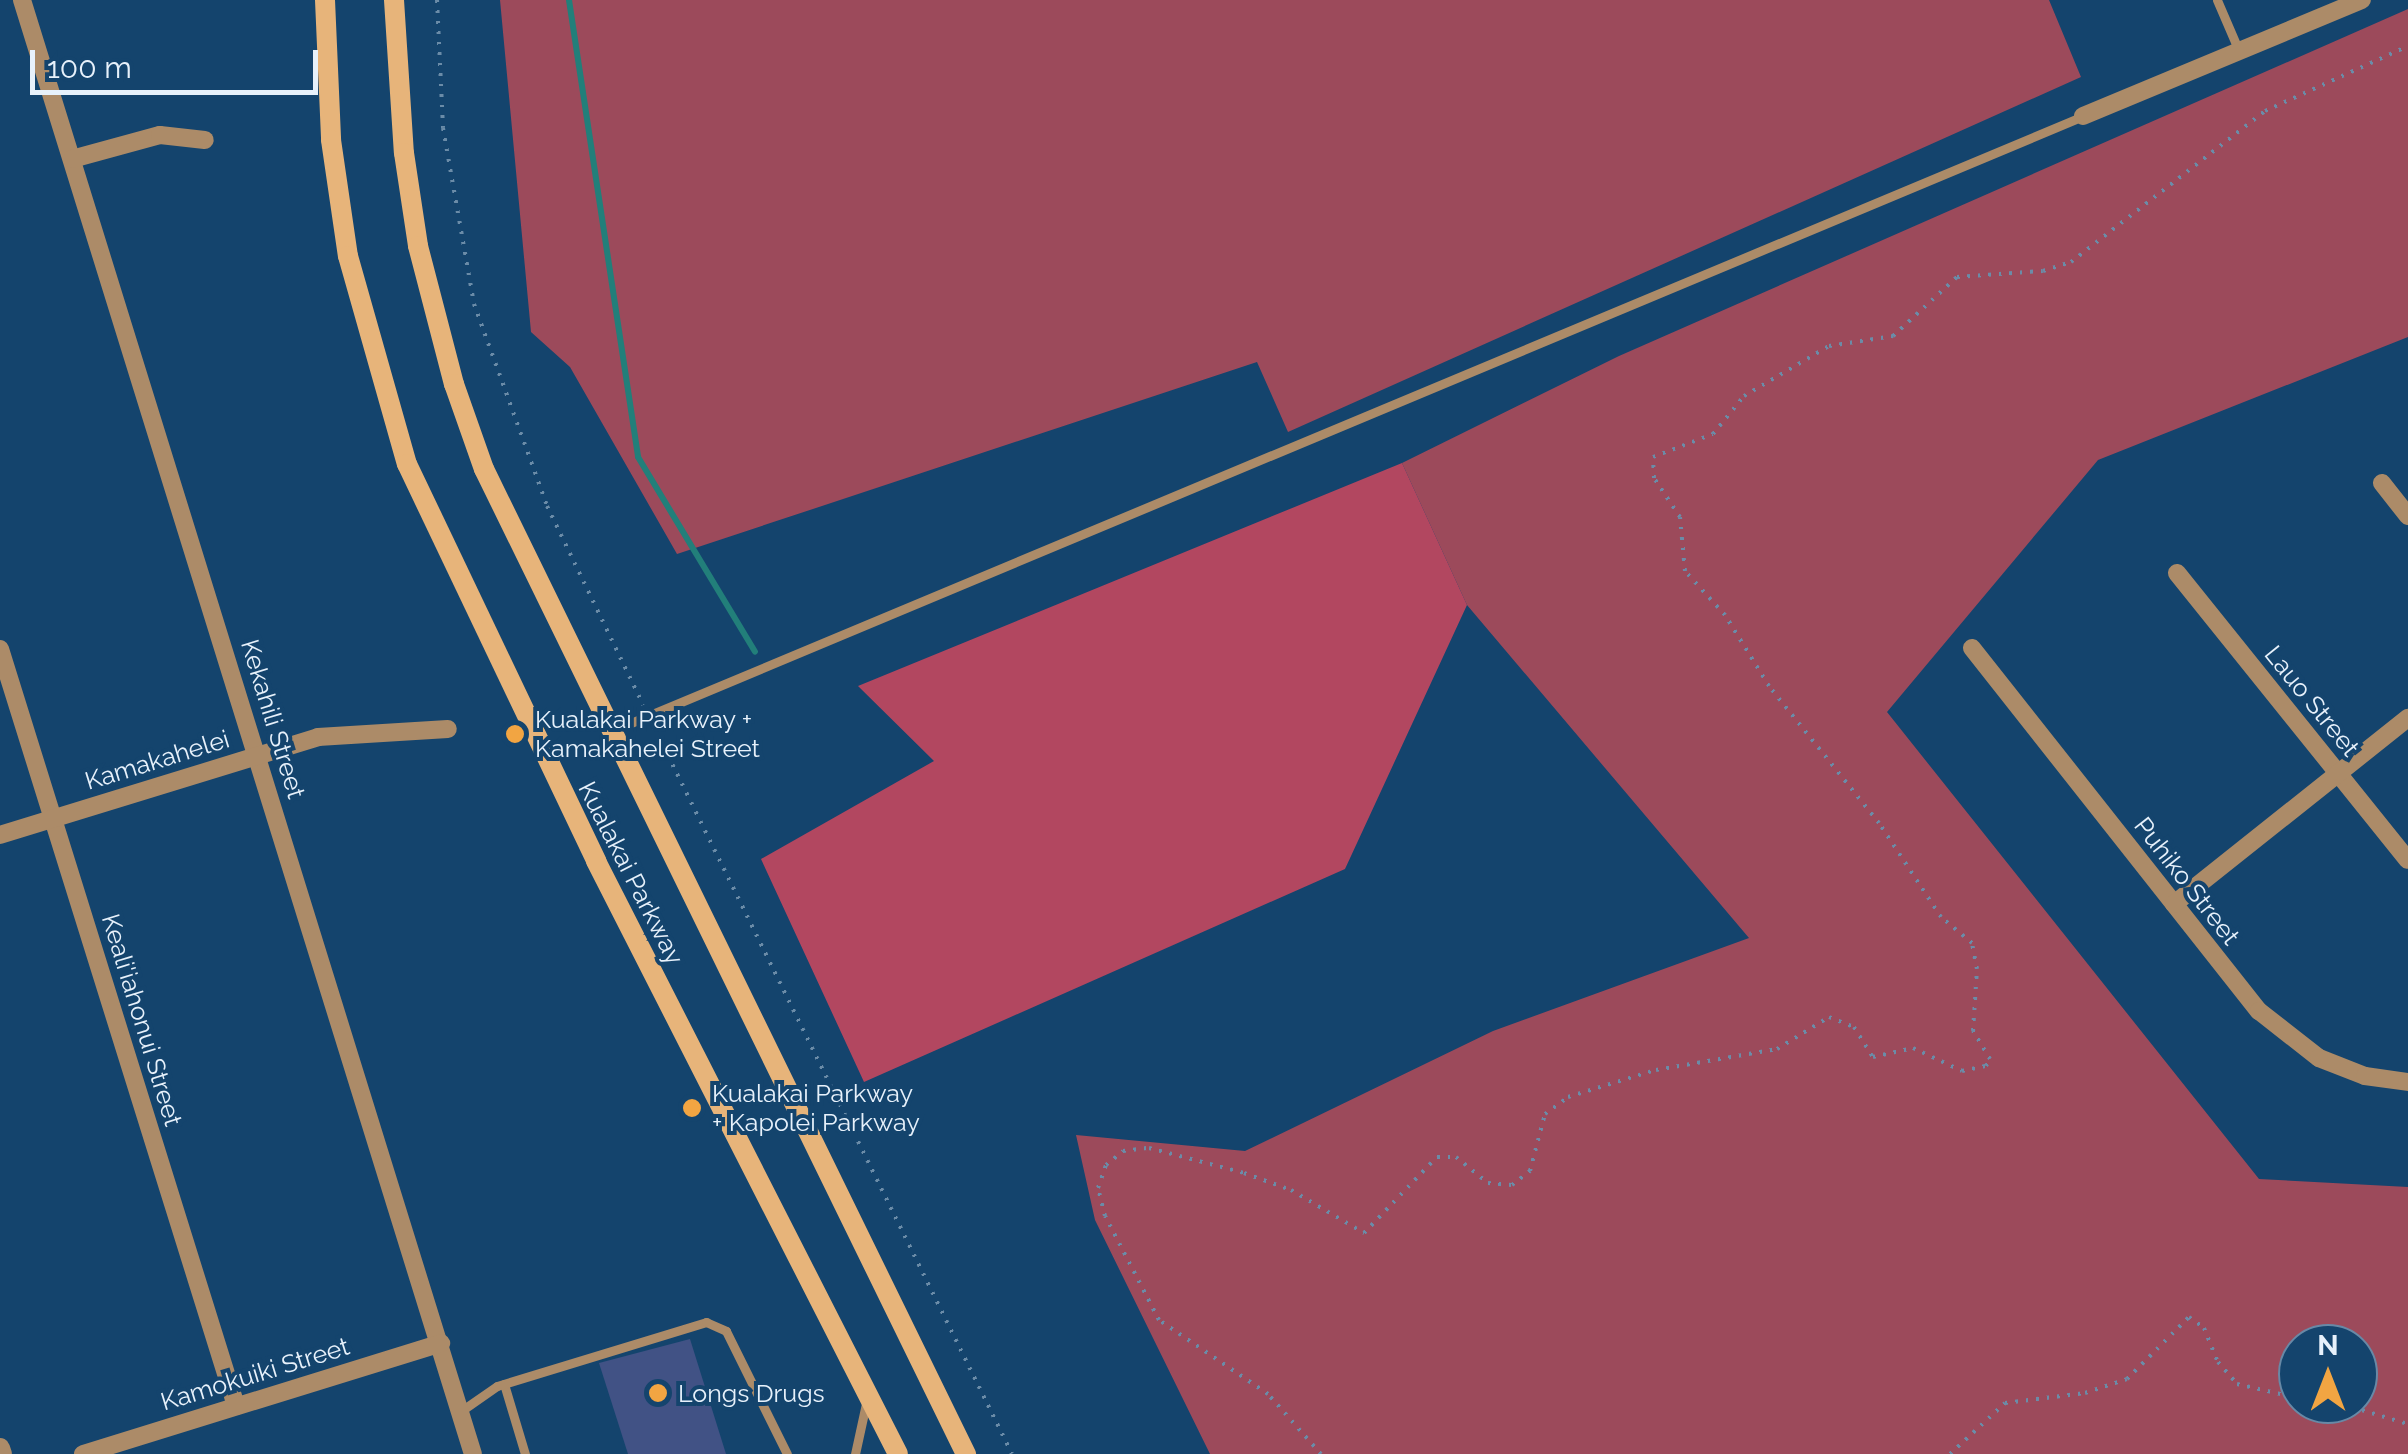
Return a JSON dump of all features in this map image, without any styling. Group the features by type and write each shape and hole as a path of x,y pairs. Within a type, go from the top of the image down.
{"main road":[{"name":"Kualakai Parkway","path":"324,0 332,140 348,256 406,464 596,861 898,1454"},
{"name":"Kualakai Parkway","path":"394,0 410,200 454,384 513,535 966,1454"}],"street":[{"name":"Kekahili Street","path":"22,0 473,1454"},
{"path":"2084,116 2362,0"},
{"path":"72,160 160,134 205,140"},
{"path":"2382,483 2408,516"},
{"name":"Lauo Street","path":"2177,574 2408,860"},
{"name":"Puhiko Street","path":"1972,648 2277,1029 2341,1068 2408,1082"},
{"name":"Keali'iahonui Street","path":"0,649 236,1406"},
{"path":"2174,904 2408,718"},
{"name":"Kamakahelei","path":"0,835 258,755 347,733 419,735 448,729"},
{"name":"Kamokuiki Street","path":"83,1454 441,1342"}],"lane":[{"path":"2217,0 2239,51"},
{"path":"609,732 2084,116"},
{"path":"461,1411 504,1384 706,1322 726,1331 787,1454"},
{"path":"504,1384 525,1454"},
{"path":"855,1454 869,1392"}],"path":[{"path":"437,0 444,128 479,321 547,506 1012,1454"},
{"path":"1320,1454 1268,1394 1159,1320 1099,1199 1106,1165 1123,1151 1148,1148 1244,1173 1291,1190 1364,1233 1437,1157 1456,1157 1488,1183 1512,1185 1530,1171 1545,1114 1568,1097 1656,1070 1777,1049 1828,1018 1854,1027 1873,1057 1912,1048 1962,1070 1986,1066 1990,1059 1973,1031 1972,944 1941,917 1879,823 1769,686 1725,615 1685,571 1680,516 1654,478 1653,458 1713,434 1744,396 1828,346 1894,336 1956,277 2043,271 2071,262 2265,112 2408,46"},
{"path":"1950,1454 2005,1403 2085,1394 2127,1379 2190,1317 2204,1328 2218,1362 2237,1384 2278,1393"},
{"path":"2378,1415 2408,1424"}],"shaded area":[{"path":"500,0 2049,0 2081,77 1288,432 1257,362 677,554 570,367 531,332"},
{"path":"2408,9 2408,337 2098,460 1887,712 2259,1179 2408,1187 2408,1454 1210,1454 1095,1220 1076,1135 1245,1151 1493,1031 1749,938 1467,605 1402,463 1619,356"},
{"path":"1402,463 1467,605 1345,869 864,1082 761,859 934,761 858,686"}],"building":[{"path":"690,1339 726,1454 628,1454 599,1363"}],"waterway":[{"path":"569,0 638,457 755,652"}],"place":[{"name":"Kualakai Parkway + Kamakahelei Street","path":"515,734"},
{"name":"Kualakai Parkway + Kapolei Parkway","path":"692,1108"},
{"name":"Longs Drugs","path":"658,1393"}]}
